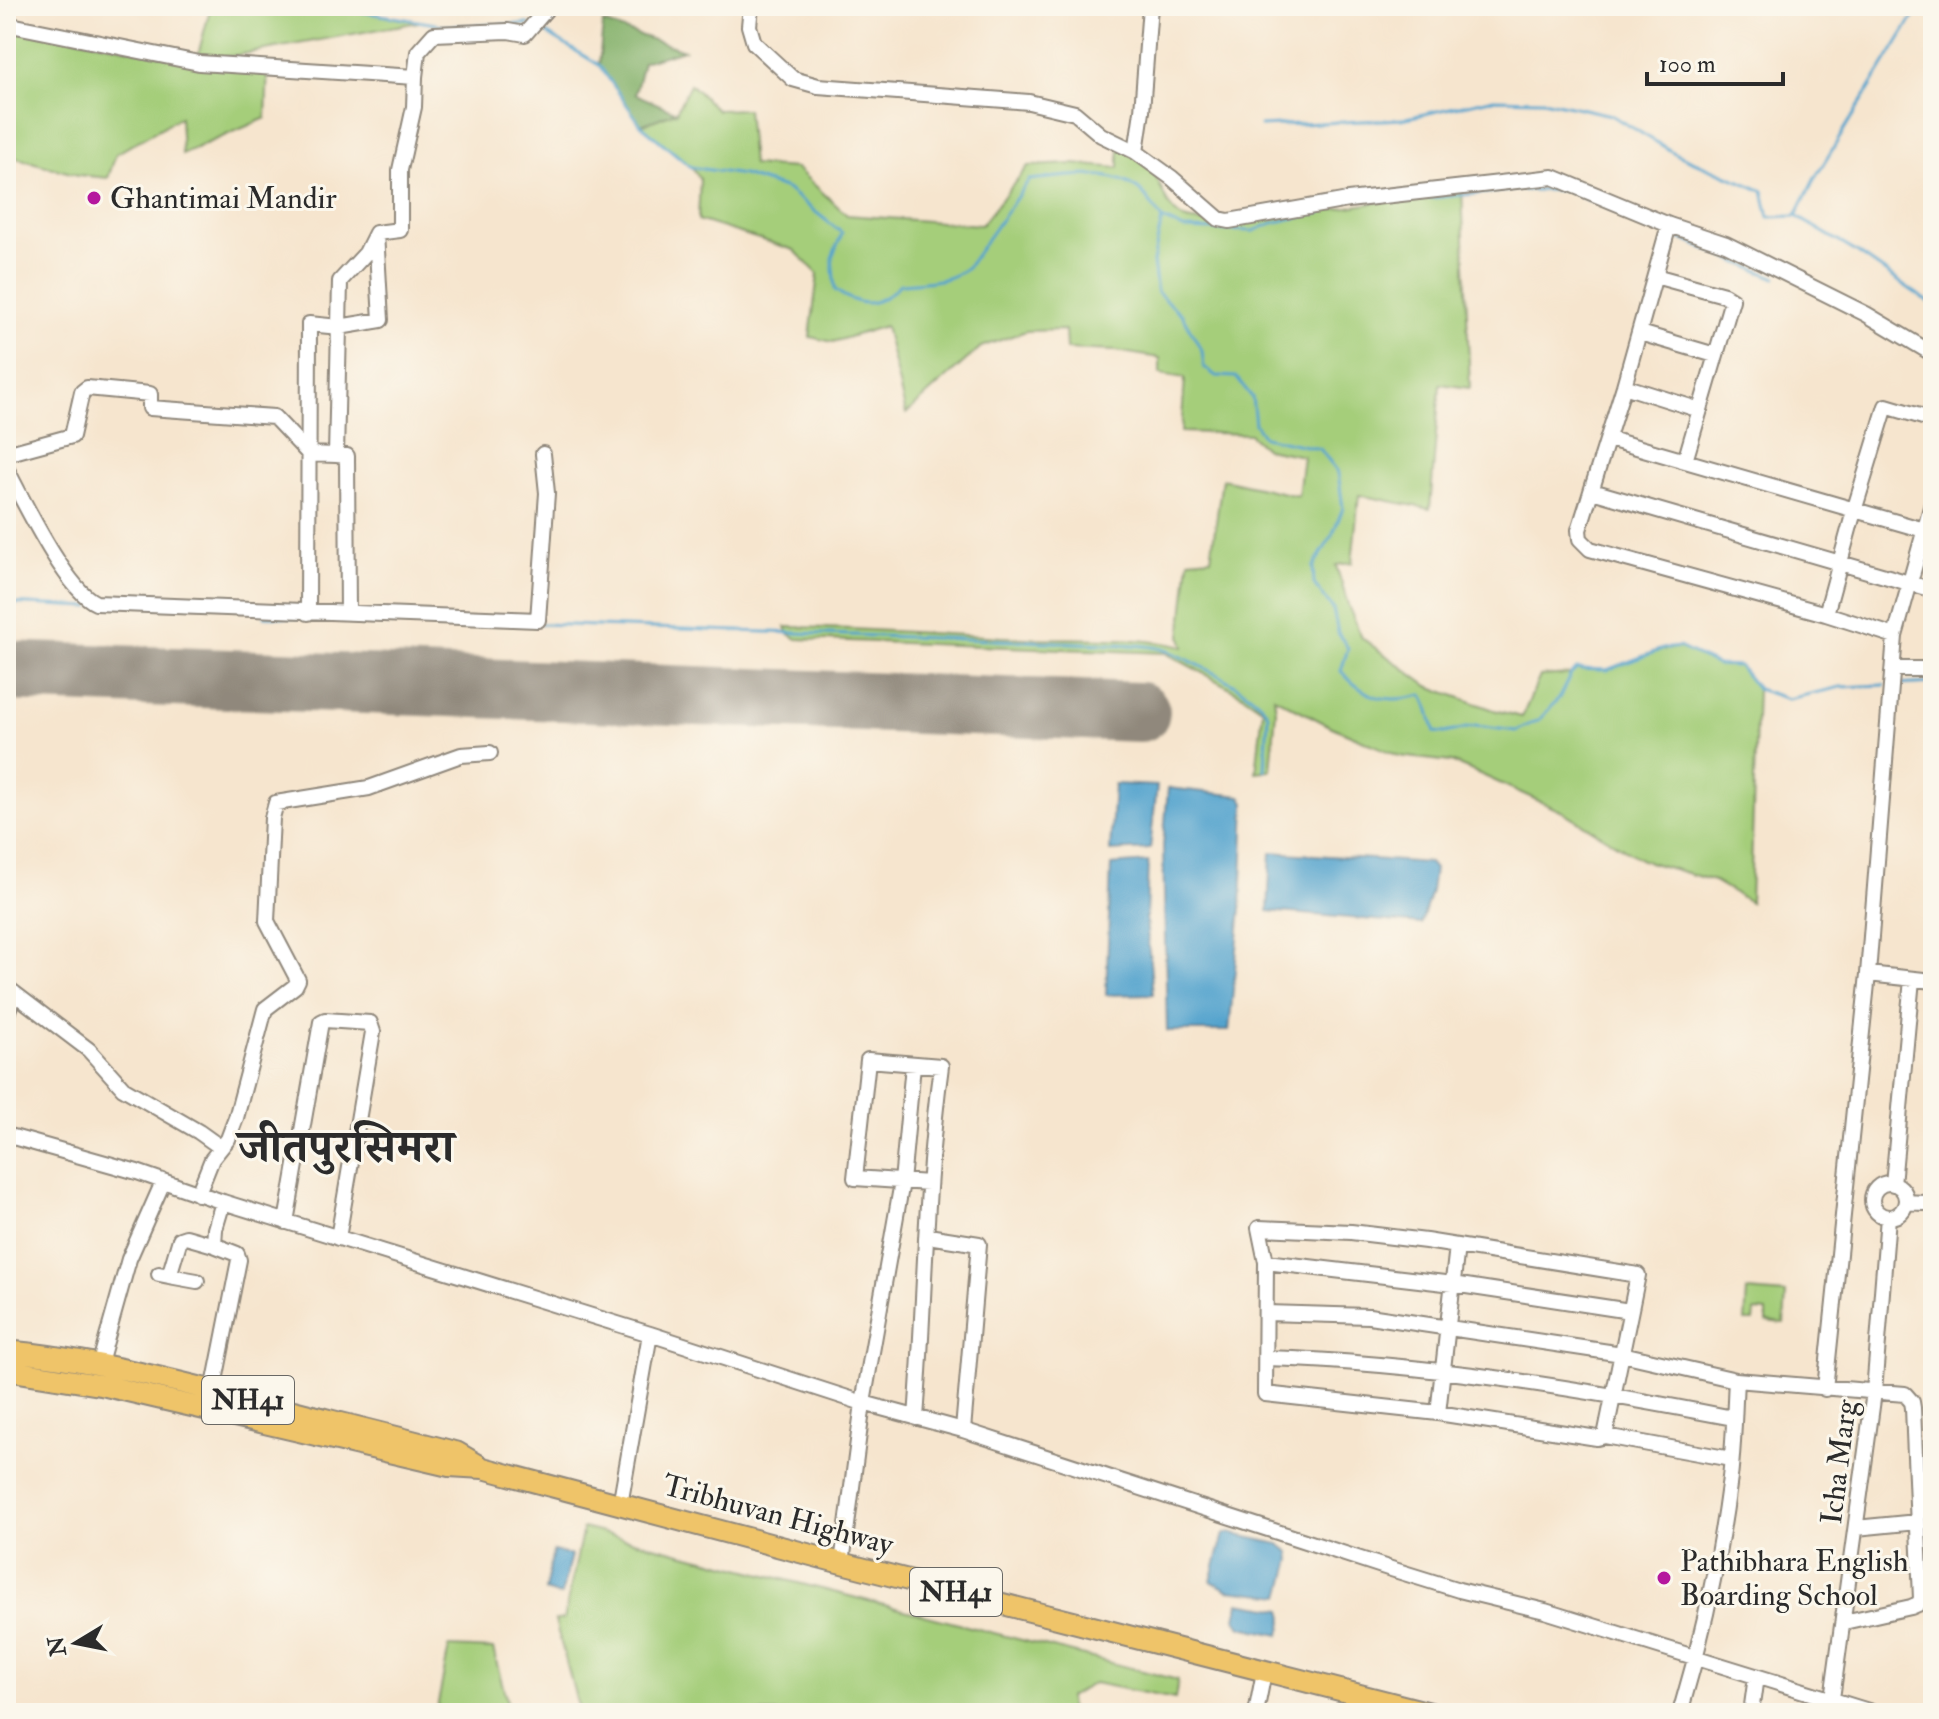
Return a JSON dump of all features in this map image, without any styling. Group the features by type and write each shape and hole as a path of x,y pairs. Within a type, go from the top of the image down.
{"highway":[{"name":"NH41","path":"6,1351 39,1354 213,1391 458,1453 483,1468"},
{"name":"NH41","path":"6,1370 106,1386 449,1466 483,1468"},
{"name":"Tribhuvan Highway","path":"483,1468 1430,1713"}],"street":[{"path":"376,233 400,230 400,170 414,107 418,52 434,34 508,31 525,34 549,6"},
{"path":"751,6 749,26 754,43 793,79 818,86 1029,102 1075,113 1101,135 1136,152 1172,178 1219,219 1229,221 1348,200 1553,177 1668,230 1726,244 1866,314 1933,354"},
{"path":"1136,152 1150,6"},
{"path":"6,24 199,63 415,77"},
{"path":"1668,230 1609,439 1579,530 1580,539 1590,549 1895,636"},
{"path":"336,455 340,281 366,253 376,233"},
{"path":"308,613 309,324 339,327 381,320 376,233"},
{"path":"1655,276 1732,300 1685,461"},
{"path":"1640,333 1715,355"},
{"path":"1624,386 1700,410"},
{"path":"6,454 72,436 82,392 87,388 150,394 150,408 274,417 309,454 347,456 348,613"},
{"path":"1826,614 1886,406 1933,420"},
{"path":"1609,439 1924,530"},
{"path":"6,468 62,568 87,599 96,603 538,620 547,493 543,454"},
{"path":"1592,491 1933,590"},
{"path":"1825,1389 1868,974 1895,636 1933,500"},
{"path":"1892,681 1933,669"},
{"path":"198,1194 236,1118 265,1009 295,986 298,980 267,921 272,818 276,803 369,788 461,755 490,753"},
{"path":"1868,974 1933,981"},
{"path":"1893,1184 1912,979"},
{"path":"6,1017 10,990 89,1050 123,1088 220,1147"},
{"path":"286,1222 321,1022 370,1023 373,1032 338,1238"},
{"path":"916,1418 928,1236 931,1135 941,1066 868,1060 855,1178 929,1183"},
{"path":"842,1563 863,1403 902,1182 913,1065"},
{"path":"6,1135 863,1403 963,1430 1431,1581 1545,1611 1696,1657 1756,1676 1832,1706 1875,1713"},
{"path":"99,1366 129,1259 163,1182"},
{"path":"1893,1184 1903,1190 1906,1202 1900,1213 1888,1217 1875,1209 1873,1198 1877,1188 1893,1184"},
{"path":"1844,1197 1873,1198"},
{"path":"1906,1202 1933,1200"},
{"path":"214,1245 223,1202"},
{"name":"Icha Marg","path":"1832,1706 1874,1392 1888,1217"},
{"path":"1605,1436 1638,1275 1351,1232 1259,1228 1266,1262 1265,1394 1438,1413 1597,1438 1605,1436 1731,1459"},
{"path":"928,1236 979,1244 963,1430"},
{"path":"197,1281 164,1275 180,1239 186,1237 237,1254 239,1260 213,1391"},
{"path":"1438,1413 1457,1246"},
{"path":"1266,1262 1453,1284 1630,1311"},
{"path":"1266,1313 1369,1316 1622,1354 1736,1380 1825,1389 1900,1392 1912,1402 1922,1592 1918,1604 1844,1622"},
{"path":"620,1505 650,1334"},
{"path":"1266,1358 1354,1361 1442,1371 1613,1395 1733,1418"},
{"path":"1680,1713 1696,1657 1723,1521 1736,1380"},
{"path":"1856,1528 1917,1522"},
{"path":"1256,1713 1264,1672"},
{"path":"1751,1713 1756,1676"}],"green space":[{"path":"211,6 327,6 419,22 199,62 268,66 266,118 182,154 180,117 116,154 108,178 78,175 6,155 6,24 196,62"},
{"path":"603,23 684,50 643,62 635,94 676,112 641,125 599,65"},
{"path":"690,84 717,110 747,109 752,165 796,168 847,215 981,225 1028,166 1073,164 1119,168 1119,141 1151,169 1177,214 1184,219 1202,222 1272,217 1462,189 1470,388 1440,384 1430,509 1359,495 1352,563 1336,565 1349,608 1362,638 1428,686 1522,717 1540,676 1571,674 1577,669 1607,670 1656,651 1679,647 1717,665 1739,666 1757,689 1750,902 1714,881 1642,860 1563,812 1482,775 1451,762 1399,756 1274,697 1276,711 1271,770 1256,772 1263,709 1166,653 797,639 788,633 786,627 1025,638 1125,639 1184,647 1181,637 1189,560 1211,558 1222,479 1298,496 1303,456 1266,449 1249,434 1181,432 1185,378 1160,374 1160,358 1116,351 1066,349 1065,330 1026,331 981,347 906,414 885,326 833,342 810,337 818,274 794,250 698,220 700,179 691,167 641,125 676,112"},
{"path":"1747,1291 1786,1294 1784,1324 1766,1322 1766,1312 1755,1311 1754,1321 1745,1321"},
{"path":"583,1528 1178,1680 1175,1699 1094,1683 1069,1697 1070,1713 580,1713 555,1621 564,1619"},
{"path":"449,1647 493,1649 510,1713 436,1713"}],"water":[{"path":"1114,784 1157,786 1150,849 1110,851"},
{"path":"1168,788 1241,796 1245,802 1241,908 1229,1031 1167,1031 1163,846"},
{"path":"1271,852 1429,863 1434,869 1421,924 1268,911"},
{"path":"1148,862 1146,919 1153,994 1106,995 1111,865"},
{"path":"1224,1534 1279,1544 1290,1552 1291,1560 1281,1596 1228,1590 1211,1581"},
{"path":"553,1551 571,1555 561,1596 545,1591"},
{"path":"1239,1603 1282,1610 1284,1617 1280,1635 1241,1627 1236,1619"}],"waterway":[{"path":"327,6 448,26 529,24"},
{"path":"1796,216 1815,178 1920,6"},
{"path":"536,27 599,65 641,125 691,167 743,175 787,189 842,233 832,258 835,290 861,303 877,301 900,284 936,281 961,272 1029,180 1100,176 1114,178 1139,190 1162,219 1153,262 1157,292 1182,315 1202,351 1204,367 1216,376 1236,377 1252,397 1255,424 1264,437 1320,449 1338,472 1343,508 1332,536 1313,567 1314,584 1333,609 1338,633 1348,648 1341,671 1359,688 1377,697 1398,699 1422,695 1435,732 1476,726 1516,731 1539,720 1559,698 1571,674 1577,669 1607,670 1663,649 1679,647 1717,665 1739,666 1757,689 1788,699 1841,687 1885,685"},
{"path":"1260,126 1402,119 1490,99 1543,100 1611,115 1678,155 1763,191 1769,217 1796,216 1858,253 1933,305"},
{"path":"1399,201 1516,190 1565,190 1663,231"},
{"path":"1162,219 1184,229 1254,231 1272,223 1321,212"},
{"path":"1670,234 1776,278"},
{"path":"6,603 90,607"},
{"path":"265,616 338,619"},
{"path":"541,624 1155,647 1221,677 1263,706 1268,715 1265,770"},
{"path":"1896,685 1933,683"}],"runway":[{"path":"6,671 1140,712"}],"place":[{"name":"Ghantimai Mandir","path":"94,198"},
{"name":"Pathibhara English Boarding School","path":"1664,1578"}],"district":[{"name":"जीतपुरसिमरा","path":"346,1147"}]}
